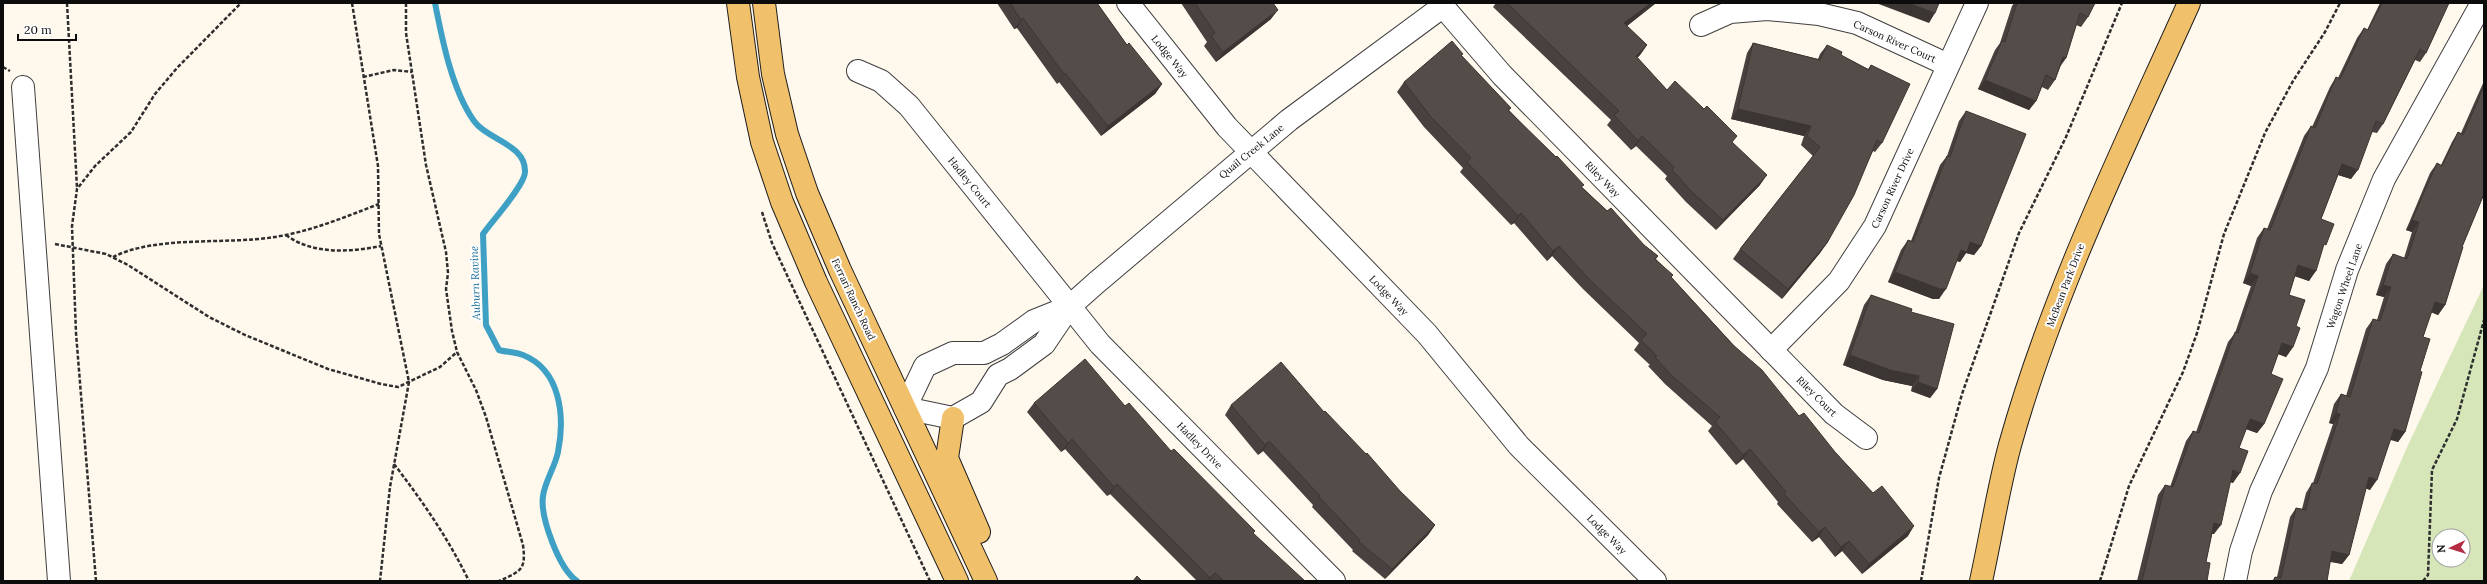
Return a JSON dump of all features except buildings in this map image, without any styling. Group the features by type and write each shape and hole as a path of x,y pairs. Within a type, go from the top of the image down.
{"main road":[{"path":"738,3 748,77 762,142 782,202 816,282 957,581"},
{"name":"Ferrari Ranch Road","path":"764,3 773,74 787,134 807,193 840,270 986,581"},
{"name":"McBean Park Drive","path":"1981,581 2010,445 2058,300 2080,247 2189,3"},
{"path":"881,421 905,408"},
{"path":"953,418 947,458 995,565 1000,581"}],"street":[{"name":"Lodge Way","path":"1128,3 1227,126 1427,334 1519,446 1655,581"},
{"name":"Carson River Drive","path":"1771,350 1839,281 1875,226 1977,3"},
{"name":"Wagon Wheel Lane","path":"2235,581 2241,551 2261,491 2317,368 2347,270 2384,179 2482,3"},
{"name":"Quail Creek Lane","path":"1069,307 1289,120 1441,5"},
{"name":"Riley Way","path":"1441,5 1502,76 1771,350"},
{"name":"Carson River Court","path":"1701,25 1730,12 1768,9 1819,14 1858,23 1948,65"},
{"name":"Hadley Court","path":"858,71 880,82 909,106 1069,307"},
{"path":"24,87 59,581"},
{"path":"1069,307 1044,344 1010,369 998,375 981,402 953,418 905,408 925,366 953,353 984,353 1002,344 1034,321 1069,307"},
{"name":"Hadley Drive","path":"1069,307 1100,344 1334,581"},
{"name":"Riley Court","path":"1771,350 1834,414 1866,438"},
{"path":"984,353 998,375"}],"path":[{"path":"67,3 77,189 72,212 72,247 79,386 96,581"},
{"path":"77,189 95,166 131,132 155,94 177,68 241,3"},
{"path":"352,3 378,166 381,246 409,382 394,464 380,581"},
{"path":"406,3 406,33 426,165 446,252 446,289 457,352 476,390 486,417 522,545 525,562 521,570 499,581"},
{"path":"1922,581 1938,478 1970,371 2019,233 2066,138 2122,3"},
{"path":"2100,581 2129,486 2183,372 2197,333 2224,234 2262,141 2293,81 2325,32 2340,3"},
{"path":"363,77 394,70 412,72"},
{"path":"112,257 125,251 150,246 286,235 326,224 379,204"},
{"path":"286,235 298,243 322,249 344,252 381,246"},
{"path":"35,242 72,247 112,257 208,317 267,344 328,369 381,384 398,387 440,366 457,352"},
{"path":"2423,581 2428,575 2432,470 2457,420 2484,320"},
{"path":"394,464 434,516 452,545 469,581"}],"green space":[{"path":"2484,285 2484,581 2349,581 2408,445"}],"waterway":[{"name":"Auburn Ravine","path":"435,3 449,64 466,109 480,127 513,149 524,163 524,178 520,185 483,234 486,325 499,350 517,353 536,362 553,383 560,410 560,438 557,458 544,490 543,505 552,542 564,566 570,575 577,581"}]}
